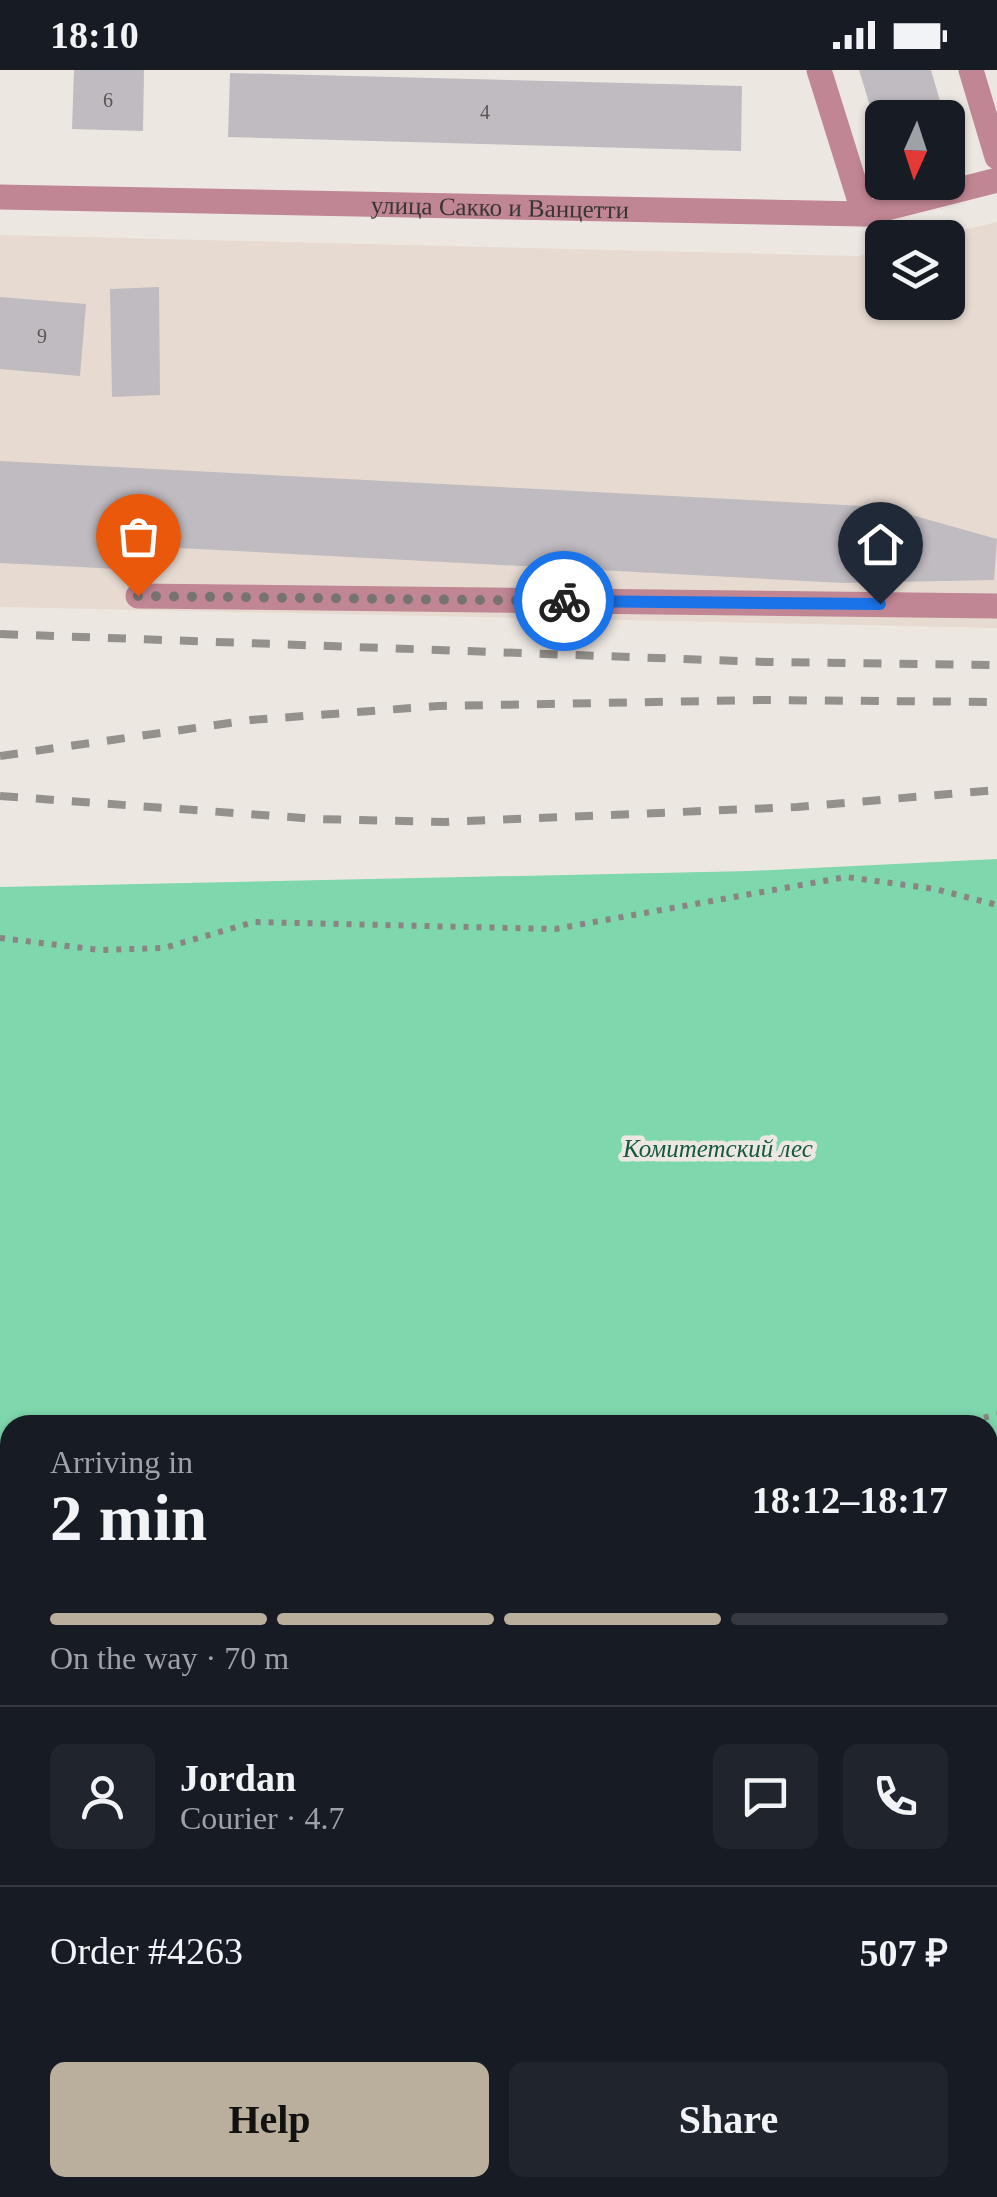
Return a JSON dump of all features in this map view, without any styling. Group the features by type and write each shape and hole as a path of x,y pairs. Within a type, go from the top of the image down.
{"street":[{"path":"819,70 864,214"},
{"path":"970,70 997,157"},
{"name":"улица Сакко и Ванцетти","path":"0,197 864,214 997,180"},
{"path":"138,596 997,606"}],"path":[{"path":"0,938 100,950 164,948 254,922 555,929 846,877 934,888 997,906"}],"shaded area":[{"path":"997,222 997,628 0,607 0,235 865,254 865,320 965,320 965,230"}],"green space":[{"name":"Комитетский лес","path":"997,859 997,1415 0,1415 0,887 750,871"}],"building":[{"path":"74,70 144,70 143,131 72,129"},
{"path":"859,70 931,70 940,100 868,100"},
{"path":"230,73 742,86 741,151 228,137"},
{"path":"159,287 160,395 112,397 110,289"},
{"path":"0,297 86,304 80,376 0,369"},
{"path":"0,461 883,507 997,539 994,580 844,583 140,546 140,570 0,563"}],"railway":[{"path":"0,634 766,662 997,665"},
{"path":"0,756 251,720 438,706 760,700 997,702"},
{"path":"0,796 317,819 446,822 797,807 997,790"}],"way so far":[{"path":"138,596 564,601"}],"route":[{"path":"564,601 880,604"}]}
